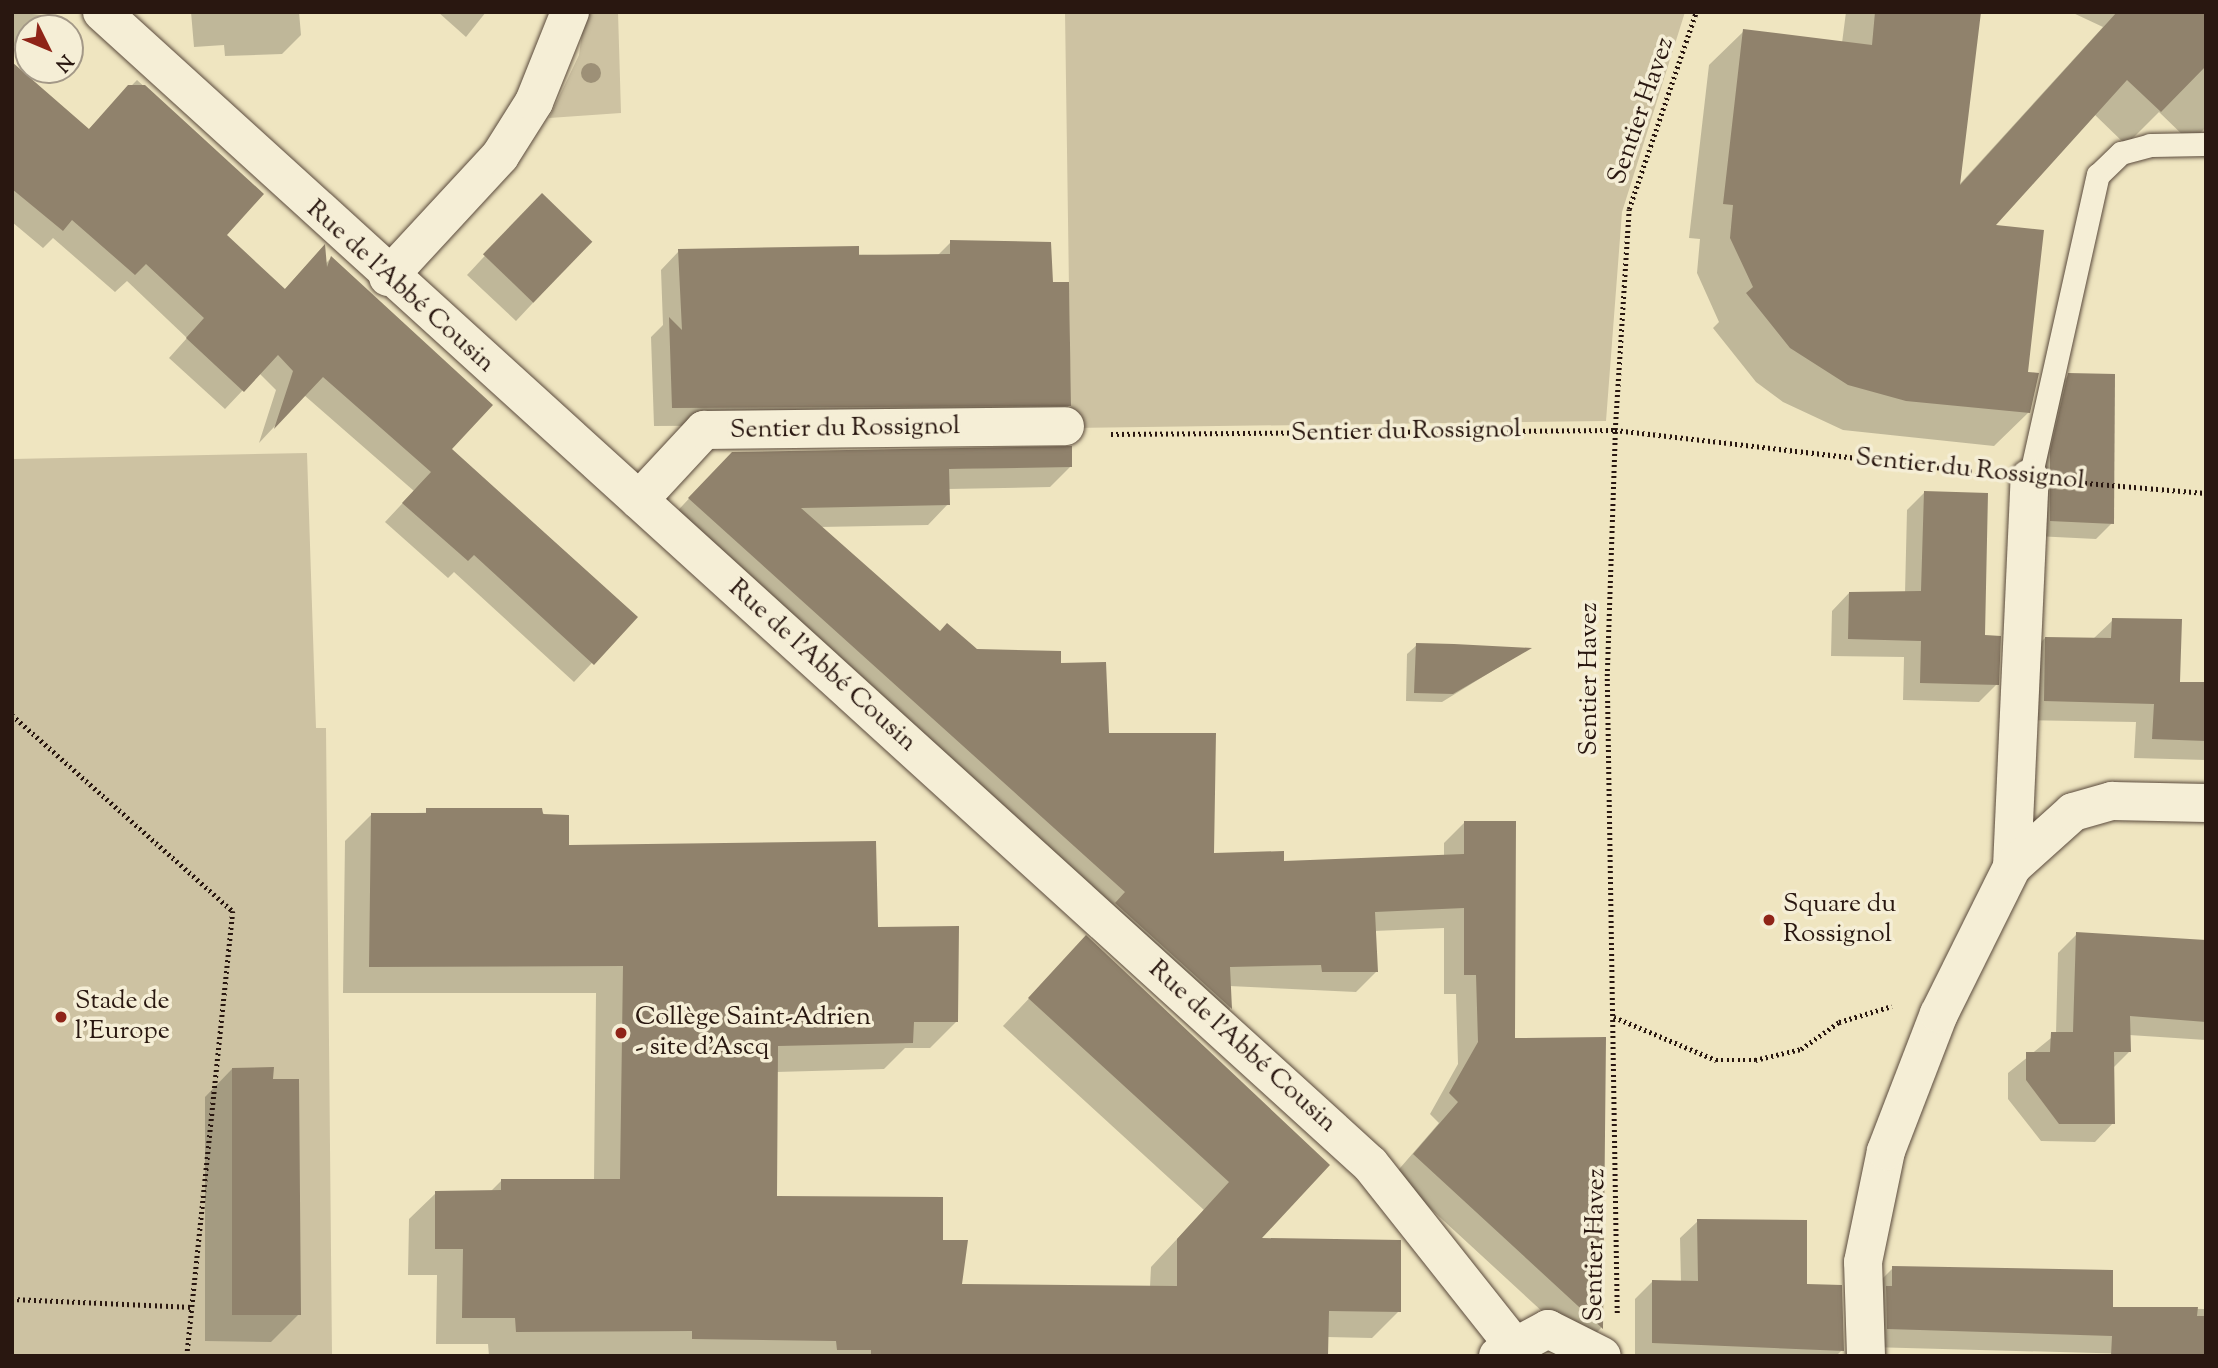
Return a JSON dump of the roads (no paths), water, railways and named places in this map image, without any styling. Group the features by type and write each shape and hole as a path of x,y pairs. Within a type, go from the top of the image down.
{"street":[{"name":"Rue de l'Abbé Cousin","path":"102,12 388,278 639,500 1370,1164 1511,1352"},
{"path":"388,278 500,156 534,102 570,12"},
{"name":"Sentier du Rossignol","path":"639,500 704,430 1065,426"},
{"path":"2012,867 2030,478"},
{"path":"1866,1356 1863,1262 1870,1207 1939,1014 2012,867 2073,811 2112,801 2206,803"},
{"path":"1511,1352 1538,1331 1557,1329 1602,1356"}],"lane":[{"path":"2030,478 2098,175 2121,153 2150,145 2206,144"}],"place":[{"name":"Square du Rossignol","path":"1769,920"},
{"name":"Stade de l'Europe","path":"61,1017"},
{"name":"Collège Saint-Adrien - site d'Ascq","path":"621,1033"}]}
